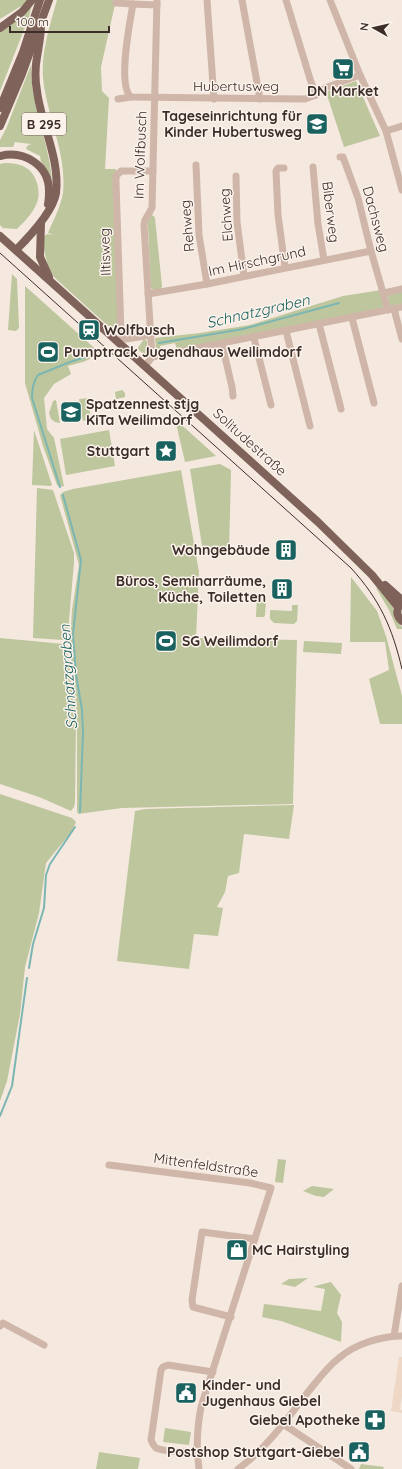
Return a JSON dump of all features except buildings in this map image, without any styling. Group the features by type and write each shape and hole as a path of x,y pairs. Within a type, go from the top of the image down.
{"main road":[{"path":"0,28 22,12 32,0"},
{"path":"0,108 28,38 40,0"},
{"name":"B 295","path":"0,126 22,74 49,0"},
{"name":"B 295","path":"16,250 41,222 56,194 53,157 38,101 36,86 37,57 41,36 41,24"},
{"name":"B 295","path":"0,156 16,154 39,166 47,180 50,190 48,211"},
{"path":"41,222 40,257 52,282"},
{"name":"Solitudestraße","path":"0,236 310,514 401,603"},
{"path":"401,603 397,615 402,621"}],"street":[{"path":"207,0 214,99"},
{"path":"242,0 260,99"},
{"path":"286,0 316,95"},
{"path":"330,0 360,75 386,131 402,190"},
{"path":"116,3 157,3"},
{"name":"Im Wolfbusch","path":"152,357 144,220 152,208 157,3"},
{"path":"131,97 127,94 125,89 125,63 133,4"},
{"name":"Hubertusweg","path":"118,99 131,97 305,99 316,95 325,88 360,75"},
{"path":"386,131 402,126"},
{"name":"Dachsweg","path":"340,157 343,157 358,198 371,251 384,293 402,340"},
{"name":"Rehweg","path":"196,165 199,235 207,284"},
{"name":"Biberweg","path":"312,167 318,224 324,260"},
{"path":"284,168 278,168 276,171 278,215 285,267"},
{"name":"Iltisweg","path":"151,335 126,339 123,338 120,330 116,176 121,171 153,171"},
{"name":"Elchweg","path":"236,176 237,222 244,276"},
{"name":"Im Hirschgrund","path":"148,294 207,284 285,267 371,251"},
{"path":"384,293 402,288"},
{"path":"145,366 152,357 254,338 402,307"},
{"path":"352,318 374,403"},
{"path":"319,324 341,409"},
{"path":"286,331 310,426"},
{"path":"254,338 271,405"},
{"path":"222,344 232,387 232,396"},
{"name":"Mittenfeldstraße","path":"109,1166 250,1183 271,1188 201,1407 196,1452 199,1469"},
{"path":"231,1317 193,1307 192,1300 202,1232 255,1239"},
{"path":"238,1469 257,1452 283,1424 321,1376 339,1358 364,1344 398,1336 402,1286"},
{"path":"0,1326 3,1322 44,1345"},
{"path":"196,1452 189,1453 157,1449 152,1445 151,1440 161,1370 163,1366 168,1365 213,1372"},
{"path":"283,1424 350,1469"}],"green space":[{"path":"0,0 31,0 0,19"},
{"path":"57,0 116,0 101,67 102,91 109,98 105,169 116,169 120,326 115,330 107,325 55,278 48,264 42,238 47,234 54,235 48,233 59,208 63,193 62,164 48,107 43,78 43,58"},
{"path":"32,4 29,17 0,91 0,32"},
{"path":"31,65 33,94 47,151 52,180 41,162 40,156 26,149 27,146 31,144 15,142 13,147 0,147 0,140 6,129"},
{"path":"356,81 380,136 344,147 326,92"},
{"path":"0,164 16,164 26,168 34,175 38,187 38,200 36,205 30,215 17,229 3,228 0,225"},
{"path":"151,215 155,218 162,286 161,289 153,290 151,288 148,228 148,222"},
{"path":"12,274 17,279 19,328 16,331 8,330"},
{"path":"25,286 101,354 83,362 68,366 71,374 54,384 44,398 47,429 54,438 64,486 59,487 43,446 25,383"},
{"path":"381,290 385,305 382,308 177,349 175,343 160,346 161,352 158,352 156,349 155,338 250,325 343,296"},
{"path":"402,291 402,304 391,306 389,304 388,295"},
{"path":"144,339 147,341 147,353 145,355 137,349"},
{"path":"122,390 125,393 125,397 116,399 115,392"},
{"path":"89,398 91,406 89,420 83,421 79,399"},
{"path":"56,400 60,423 51,419 49,413 53,401"},
{"path":"175,419 216,456 185,462"},
{"path":"34,430 52,485 51,486 32,485"},
{"path":"109,430 115,466 66,475 60,439"},
{"path":"220,464 231,470 229,553 203,552 190,469"},
{"name":"SG Weilimdorf","path":"181,470 199,572 196,638 297,640 293,804 122,808 78,814 77,721 70,644 72,610 79,565 60,495 63,492 73,489"},
{"path":"37,488 53,490 74,553 68,632 67,637 63,640 33,638"},
{"path":"351,577 377,611 386,636 402,696 402,724 380,724 369,679 389,670 385,642 350,642"},
{"path":"376,588 393,606 394,617 402,629 397,629 389,610"},
{"path":"257,597 264,597 266,600 264,617 256,617"},
{"path":"292,605 298,605 297,621 294,624 274,623 270,619 270,610 292,611"},
{"path":"0,638 64,644 67,647 76,722 75,802 71,811 39,797 0,784"},
{"path":"304,641 342,643 341,654 303,652"},
{"path":"0,794 72,818 76,822 72,831 46,863 39,913 25,967 20,1014 7,1081 0,1101"},
{"path":"294,805 289,839 244,834 239,873 228,876 225,892 217,907 223,908 218,936 194,934 189,969 117,961 135,811 145,809"},
{"path":"278,1159 286,1160 283,1183 275,1182"},
{"path":"312,1186 334,1189 324,1197 316,1196 303,1191"},
{"path":"308,1278 295,1287 281,1284 289,1279"},
{"path":"331,1282 341,1295 337,1313 342,1322 341,1342 281,1321 262,1317 264,1304 321,1311 325,1289 314,1287"},
{"path":"165,1428 191,1432 189,1445 163,1442"},
{"path":"99,1452 140,1458 138,1469 96,1469"},
{"path":"361,1464 384,1467 383,1469 359,1469"}],"shaded area":[{"path":"399,1357 402,1357 402,1395 400,1410 402,1410 402,1413 391,1411"}],"waterway":[{"name":"Schnatzgraben","path":"159,343 243,329 339,303"},
{"name":"Schnatzgraben","path":"60,487 32,398 33,386 38,375 92,355"},
{"name":"Schnatzgraben","path":"63,495 81,560 73,634 76,675 82,710 83,732 80,812"},
{"name":"Schnatzgraben","path":"29,968 33,944 44,908 46,875 50,864 75,827"},
{"name":"Schnatzgraben","path":"0,1116 12,1086 27,978"}],"tram line":[{"path":"0,253 351,568 370,591 384,615 394,640 402,669"}],"place":[{"name":"DN Market","path":"343,69"},
{"name":"Tageseinrichtung für Kinder Hubertusweg","path":"317,124"},
{"name":"Wolfbusch","path":"89,330"},
{"name":"Pumptrack Jugendhaus Weilimdorf","path":"48,352"},
{"name":"Spatzennest stjg KiTa Weilimdorf","path":"71,412"},
{"name":"Stuttgart","path":"166,451"},
{"name":"Wohngebäude","path":"286,550"},
{"name":"Büros, Seminarräume, Küche, Toiletten","path":"282,589"},
{"name":"SG Weilimdorf","path":"166,641"},
{"name":"MC Hairstyling","path":"237,1250"},
{"name":"Kinder- und Jugenhaus Giebel","path":"186,1393"},
{"name":"Giebel Apotheke","path":"375,1420"},
{"name":"Postshop Stuttgart-Giebel","path":"359,1452"}]}
